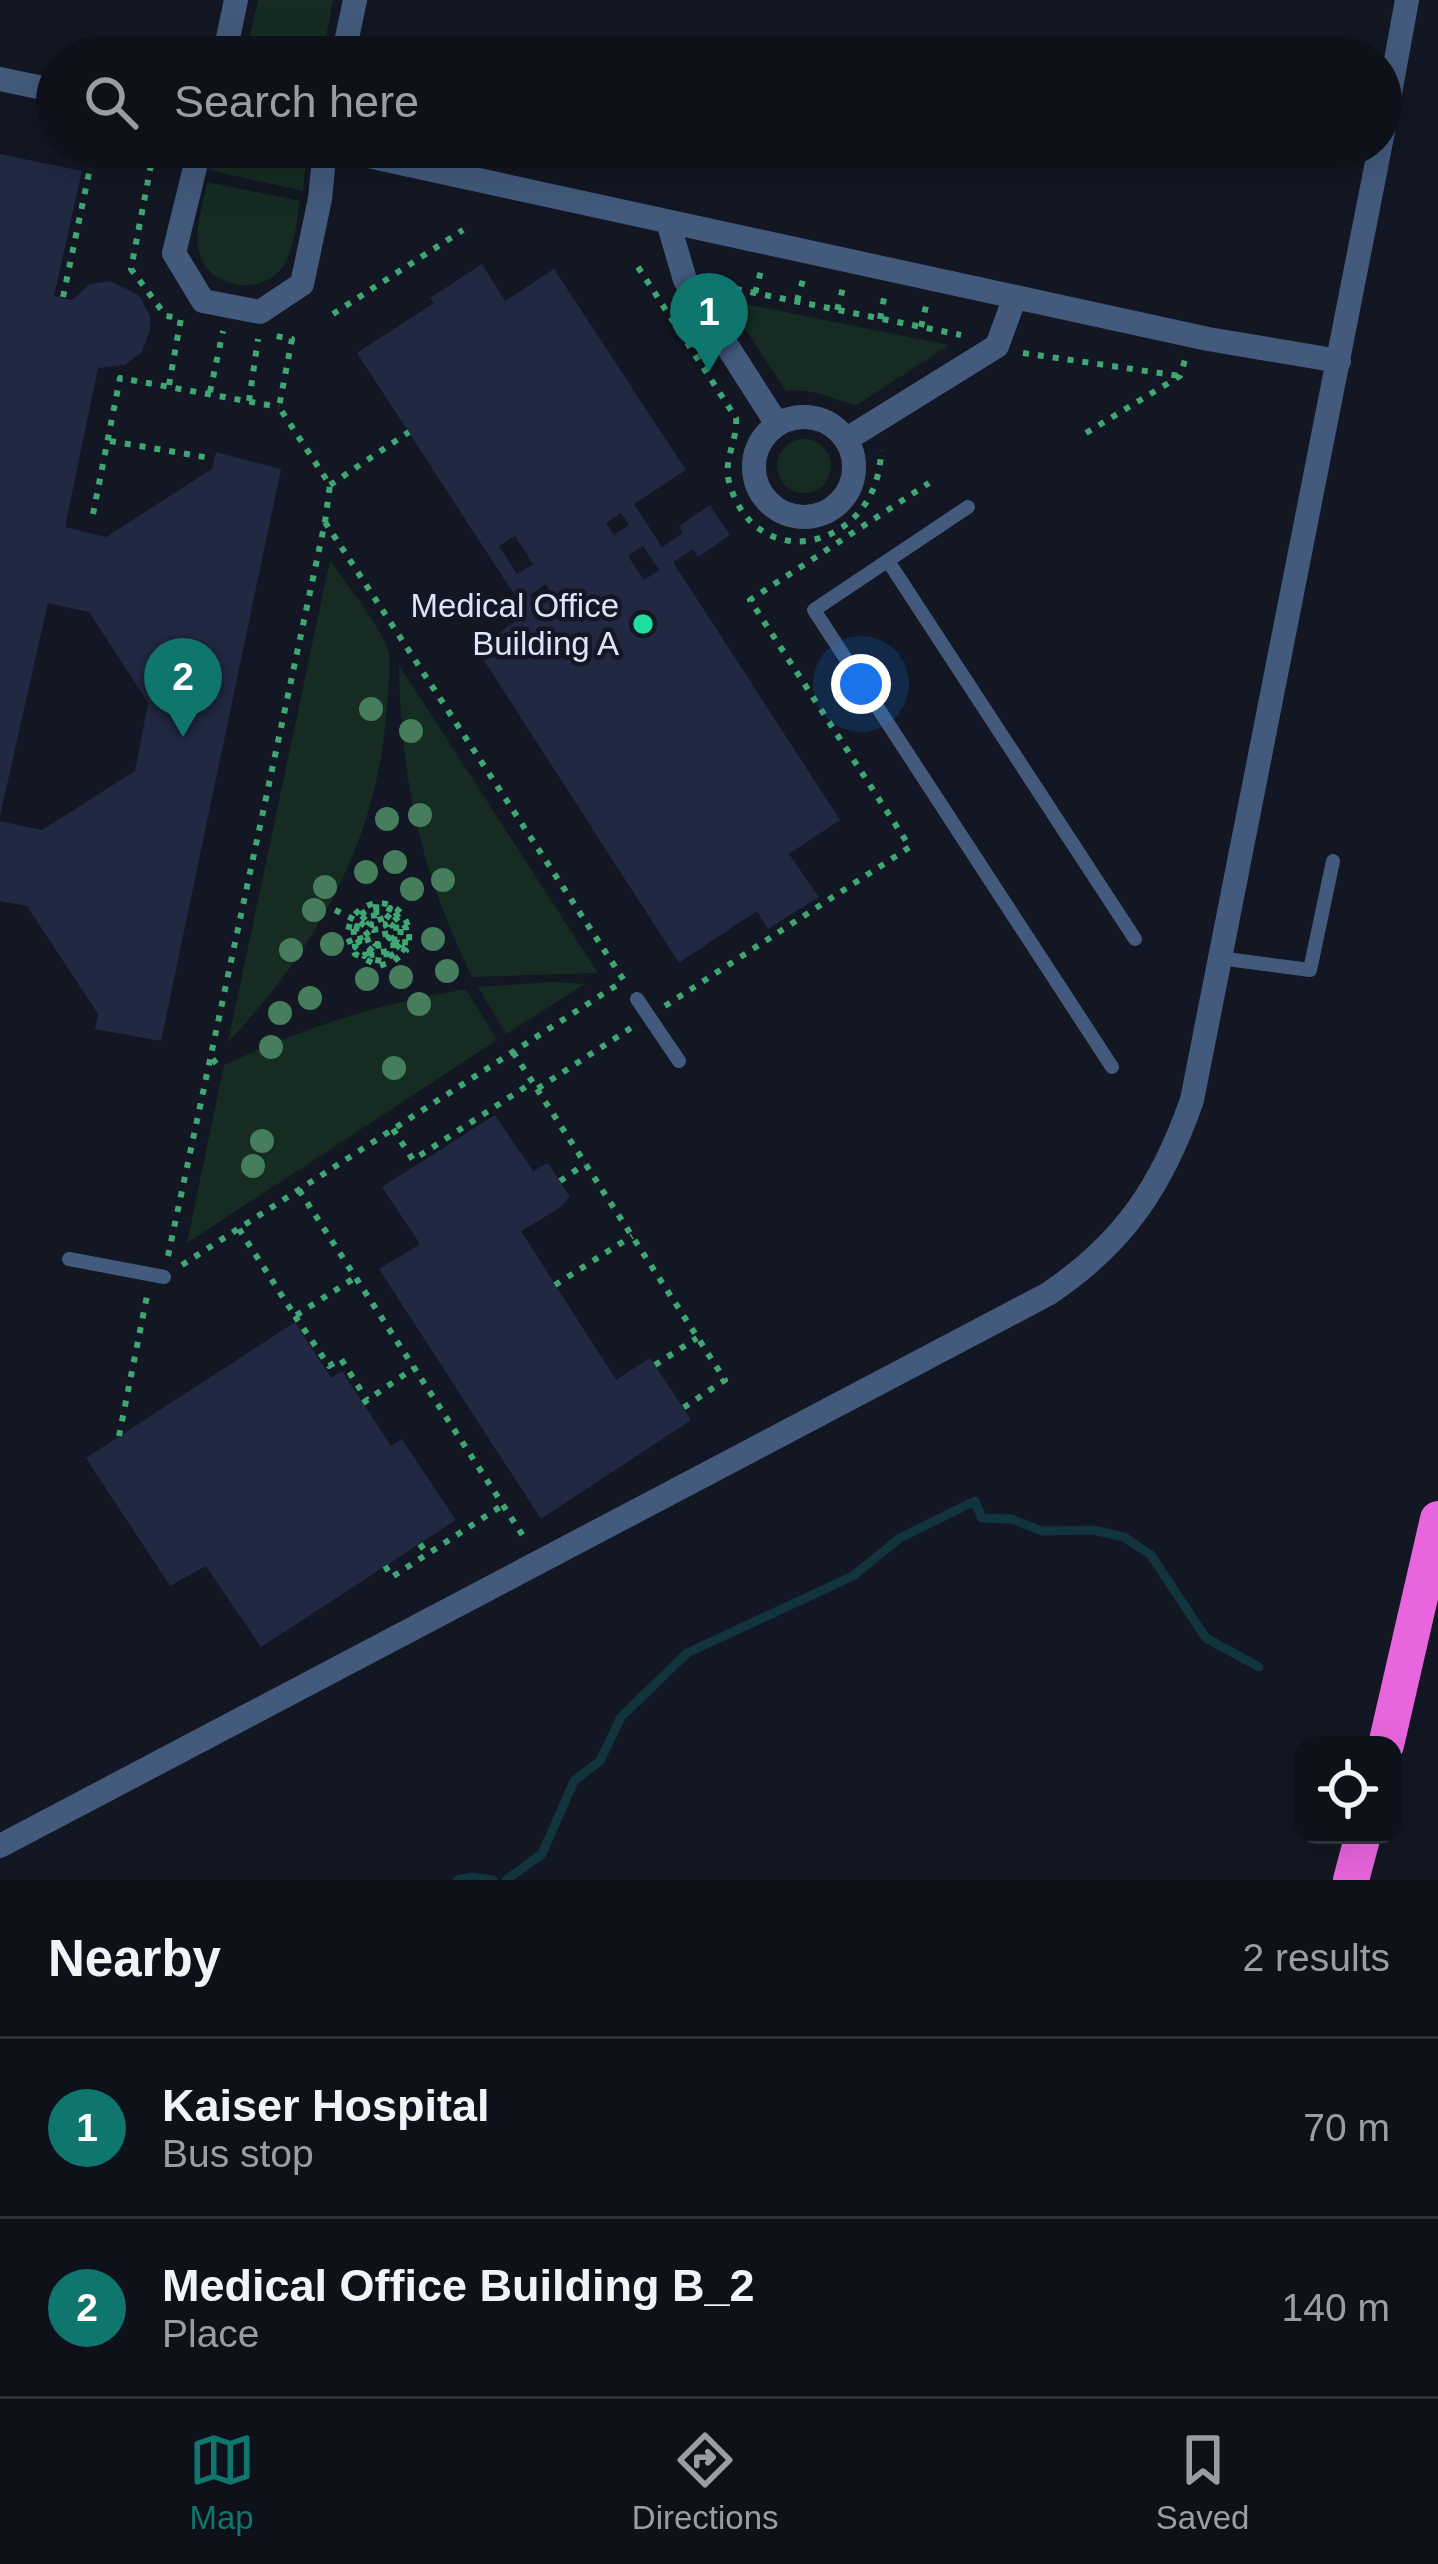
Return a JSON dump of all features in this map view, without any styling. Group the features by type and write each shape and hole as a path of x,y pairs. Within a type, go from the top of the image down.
{"highway":[{"path":"1388,1736 1438,1519"},
{"path":"1351,1880 1361,1844"}],"street":[{"path":"228,36 236,0"},
{"path":"347,36 355,0"},
{"path":"1400,36 1407,0"},
{"path":"0,79 36,87"},
{"path":"195,168 173,253 203,301 260,313 302,284 325,168"},
{"path":"423,168 1208,339 1339,361"},
{"path":"0,1846 1048,1294 1111,1243 1141,1207 1160,1180 1192,1100 1375,168"},
{"path":"668,221 685,280 777,424"},
{"path":"847,439 997,346 1015,297"},
{"path":"815,417 847,439 855,472 841,502 827,512 794,516 765,499 754,467 757,451 777,424 815,417"}],"lane":[{"path":"968,507 814,610 1112,1067"},
{"path":"888,561 1135,939"},
{"path":"1219,958 1310,970 1333,861"},
{"path":"638,999 679,1061"},
{"path":"69,1259 157,1276"}],"path":[{"path":"63,297 90,168"},
{"path":"334,314 463,230"},
{"path":"755,292 764,259"},
{"path":"797,301 807,268"},
{"path":"837,310 846,275"},
{"path":"880,319 887,284"},
{"path":"721,286 961,335"},
{"path":"921,327 928,293"},
{"path":"169,385 181,318"},
{"path":"211,392 224,326"},
{"path":"249,401 259,333"},
{"path":"119,1436 209,1066 325,522 329,485 279,407 292,339"},
{"path":"1066,358 1069,344"},
{"path":"1107,365 1110,350"},
{"path":"1086,434 1180,376 1189,351"},
{"path":"1149,373 1153,360"},
{"path":"93,514 120,378 279,407"},
{"path":"329,485 409,432"},
{"path":"110,441 210,458"},
{"path":"393,1130 412,1160 649,1016 910,847 750,600 928,482"},
{"path":"325,522 638,999"},
{"path":"335,910 358,922 370,912 388,912 390,908 380,906 354,915 369,903 383,902 408,918 408,946 404,945 406,928 394,910 403,931 400,944 391,954 369,959 383,961 402,948 406,951 379,966 356,955 347,935 353,924 355,946 364,956 357,943 357,926 361,940 374,953 395,945 370,946 364,930 372,942 383,944 391,936 388,926 369,923 384,918 393,926 397,940 396,922 385,914 362,924 373,930 384,928 386,937 379,933"},
{"path":"157,1276 239,1229 624,981"},
{"path":"513,1052 725,1380 683,1408"},
{"path":"209,1066 224,1054"},
{"path":"560,1181 585,1165"},
{"path":"298,1190 528,1543"},
{"path":"239,1229 329,1366 341,1359 365,1401 414,1368"},
{"path":"555,1285 632,1236"},
{"path":"295,1316 356,1277"},
{"path":"655,1365 697,1338"},
{"path":"385,1566 392,1577 503,1504"},
{"path":"420,1544 427,1554"}],"green space":[{"path":"258,0 333,0 326,36 250,36"},
{"path":"211,168 305,168 303,191"},
{"path":"207,182 300,201 291,250 274,276 235,284 210,272 202,261 198,232"},
{"path":"726,300 949,345 857,405 815,393 786,391"},
{"path":"804,439 823,447 831,466 823,485 804,493 785,485 777,466 785,447"},
{"path":"330,560 389,653 380,763 369,808 336,893 288,971 228,1042"},
{"path":"399,665 598,973 472,977 439,900 417,825 404,748"},
{"path":"585,984 506,1034 478,987"},
{"path":"466,989 497,1040 187,1243 224,1065 342,1018"}],"building":[{"path":"0,154 36,161 36,168 82,171 54,296 72,300 90,284 110,281 139,295 150,316 142,352 125,365 98,368 65,527 106,537 212,469 216,452 281,469 161,1041 95,1029 98,1014 27,906 0,901 0,821 42,830 135,771 148,703 89,612 48,603 0,816"},
{"name":"Medical Office Building A","path":"482,264 505,301 554,269 686,470 634,504 662,547 683,533 679,526 710,505 730,535 698,557 693,549 673,562 840,820 789,854 819,897 768,929 757,911 679,963 476,648 527,614 357,353 434,303 430,298","holes":["621,513 629,525 614,535 606,523","515,536 533,564 517,574 499,546","643,546 659,570 644,580 628,556","546,584 554,597 538,607 530,595"]},
{"path":"495,1115 533,1171 548,1163 570,1197 521,1231 616,1380 650,1358 691,1420 541,1519 379,1269 420,1244 382,1187"},
{"path":"295,1322 331,1378 342,1371 391,1446 402,1439 456,1520 261,1647 206,1566 170,1586 86,1458"}],"waterway":[{"path":"506,1880 542,1854 574,1781 600,1761 621,1717 687,1653 853,1576 900,1538 975,1501 982,1518 1011,1519 1042,1531 1093,1530 1124,1537 1151,1555 1206,1638 1259,1667"},
{"path":"458,1880 493,1880"}],"place":[{"name":"Kaiser Hospital","path":"709,372"},
{"name":"Medical Office Building A","path":"643,624"},
{"name":"Medical Office Building B_2","path":"183,737"}]}
